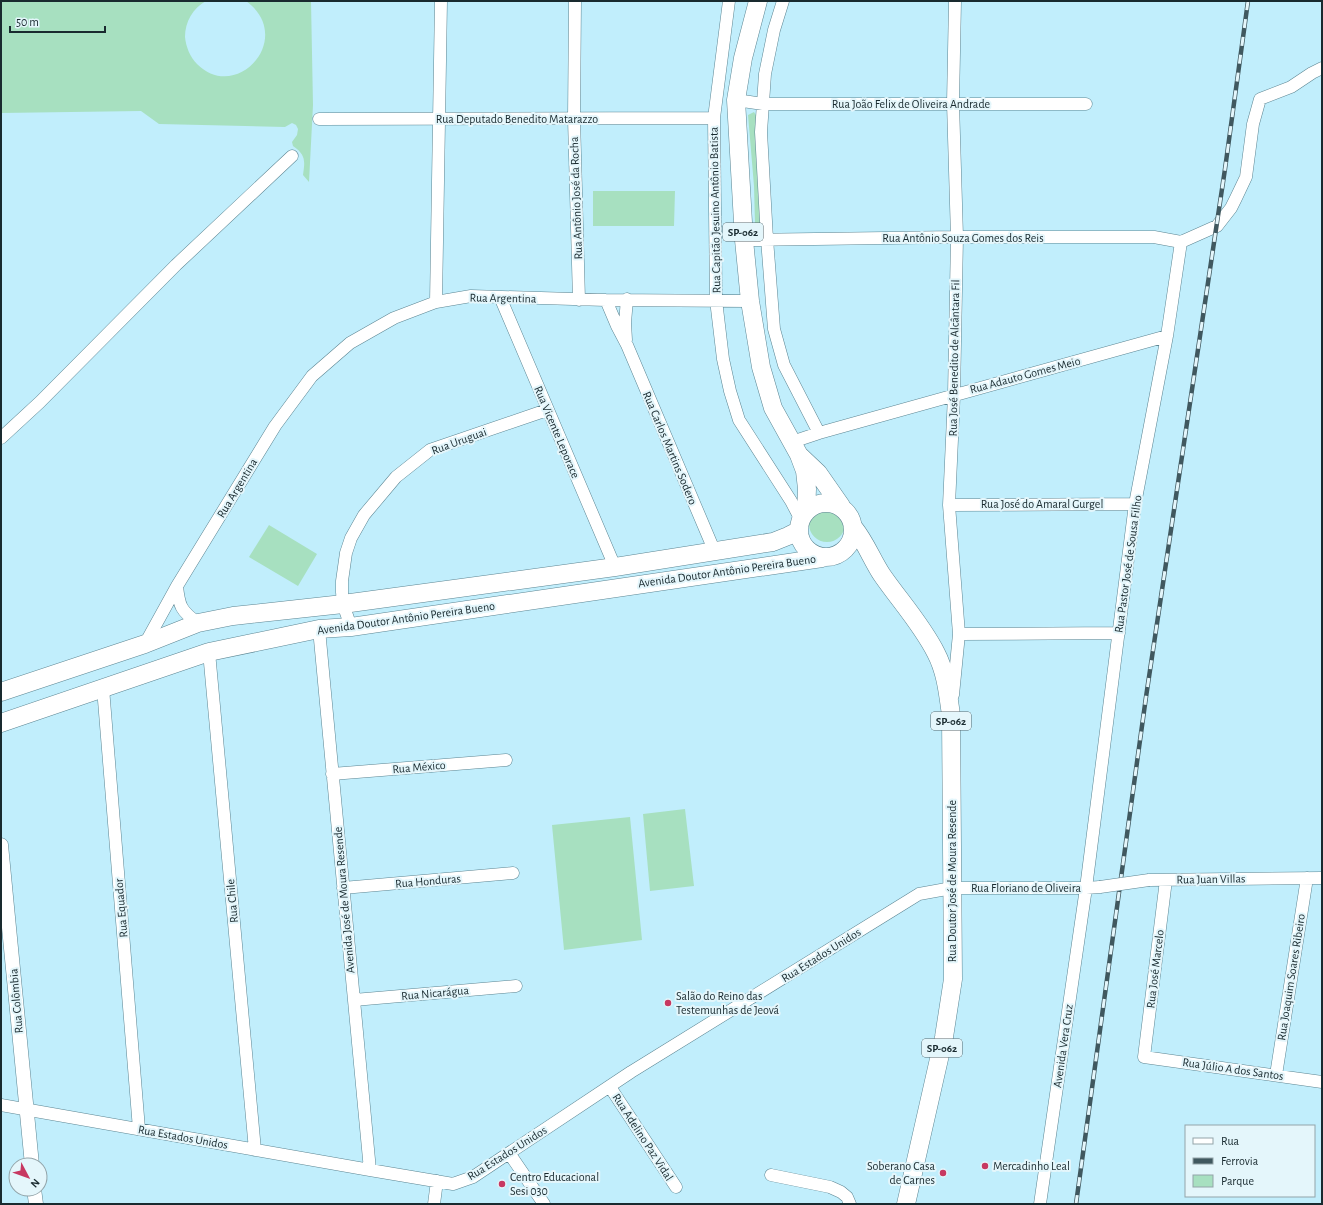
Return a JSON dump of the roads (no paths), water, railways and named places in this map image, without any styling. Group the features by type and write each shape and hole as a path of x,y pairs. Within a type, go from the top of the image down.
{"main road":[{"name":"SP-062","path":"758,1 743,58 736,100 744,240 750,300 761,367 773,408 796,449 805,471 807,489 802,521 801,542 810,553 822,558"},
{"name":"SP-062","path":"796,449 818,473 851,518 854,528"},
{"path":"802,521 814,504 829,502 841,506"},
{"name":"Avenida Doutor Antônio Pereira Bueno","path":"1,692 145,644 198,623 233,616 343,604 615,567 714,550 773,542 788,536 802,521"},
{"path":"822,558 841,553 849,546 854,528"},
{"name":"Rua Doutor José de Moura Resende","path":"854,528 863,539 881,574 922,630 936,654 946,682 951,715 953,979 944,1037 906,1204"},
{"name":"Rua Doutor José de Moura Resende","path":"841,553 855,555 881,574"},
{"name":"Avenida Doutor Antônio Pereira Bueno","path":"3,722 209,652 320,629 351,627 822,558"},
{"path":"1,704 4,711 3,722"}],"street":[{"path":"436,302 441,1"},
{"name":"Rua Antônio José da Rocha","path":"575,1 574,119 579,300"},
{"name":"Rua Capitão Jesuino Antônio Batista","path":"729,1 714,118 716,300 723,359 730,391 739,420 791,501 802,521"},
{"path":"784,1 774,30 765,74 761,132 774,328 784,365 819,433"},
{"name":"Rua José Benedito de Alcântara Fil","path":"951,715 959,634 949,505 954,395 957,237 953,103 954,1"},
{"path":"1181,242 1217,226 1231,208 1246,177 1253,124 1260,99 1291,87 1322,68"},
{"name":"Rua João Felix de Oliveira Andrade","path":"736,100 763,104 1086,104"},
{"name":"Rua Deputado Benedito Matarazzo","path":"319,119 714,118"},
{"path":"1,438 40,402 176,264 292,156"},
{"name":"Rua Antônio Souza Gomes dos Reis","path":"744,240 957,237 1154,237 1181,242"},
{"name":"Rua Pastor José de Sousa Filho","path":"1086,888 1136,504 1167,336 1181,242"},
{"name":"Rua Argentina","path":"145,644 178,586 275,426 312,376 350,343 394,318 436,302 471,296 579,300 750,300"},
{"name":"Rua Vicente Leporace","path":"500,297 615,567"},
{"name":"Rua Carlos Martins Sodero","path":"627,299 625,323 627,345"},
{"name":"Rua Carlos Martins Sodero","path":"606,300 616,326 627,345 714,550"},
{"name":"Rua Adauto Gomes Meio","path":"796,449 819,433 1167,336"},
{"name":"Rua Uruguai","path":"351,627 343,604 342,581 346,553 351,538 364,516 396,477 430,450 547,410"},
{"name":"Rua José do Amaral Gurgel","path":"949,505 1136,504"},
{"path":"178,586 179,603 186,615 198,623"},
{"name":"Avenida José de Moura Resende","path":"320,629 332,774 370,1170"},
{"path":"959,634 1119,633"},
{"name":"Rua Chile","path":"209,652 255,1150"},
{"name":"Rua Equador","path":"102,688 139,1129"},
{"name":"Rua México","path":"332,774 506,760"},
{"name":"Rua Colômbia","path":"1,845 31,1157"},
{"name":"Rua Honduras","path":"343,888 514,873"},
{"name":"Rua Joaquim Soares Ribeiro","path":"1276,1075 1307,878"},
{"name":"Rua Juan Villas","path":"1100,886 1149,880 1322,878"},
{"name":"Rua José Marcelo","path":"1144,1057 1166,880"},
{"name":"Rua Floriano de Oliveira","path":"952,888 1086,888 1100,886"},
{"name":"Rua Estados Unidos","path":"1,1105 453,1184 473,1177 631,1072 919,894 952,888"},
{"name":"Avenida Vera Cruz","path":"1040,1204 1086,888"},
{"name":"Rua Nicarágua","path":"354,1000 516,986"},
{"name":"Rua Júlio A dos Santos","path":"1144,1057 1322,1082"},
{"name":"Rua Adelino Paz Vidal","path":"610,1087 676,1187"},
{"path":"509,1153 544,1204"},
{"path":"771,1174 830,1187 841,1192 847,1197 850,1204"},
{"path":"434,1204 437,1181"}],"railway":[{"path":"1076,1204 1146,697 1225,169 1248,1"}],"place":[{"name":"Salão do Reino das Testemunhas de Jeová","path":"668,1003"},
{"name":"Mercadinho Leal","path":"985,1166"},
{"name":"Soberano Casa de Carnes","path":"943,1173"},
{"name":"Centro Educacional Sesi 030","path":"502,1184"}]}
